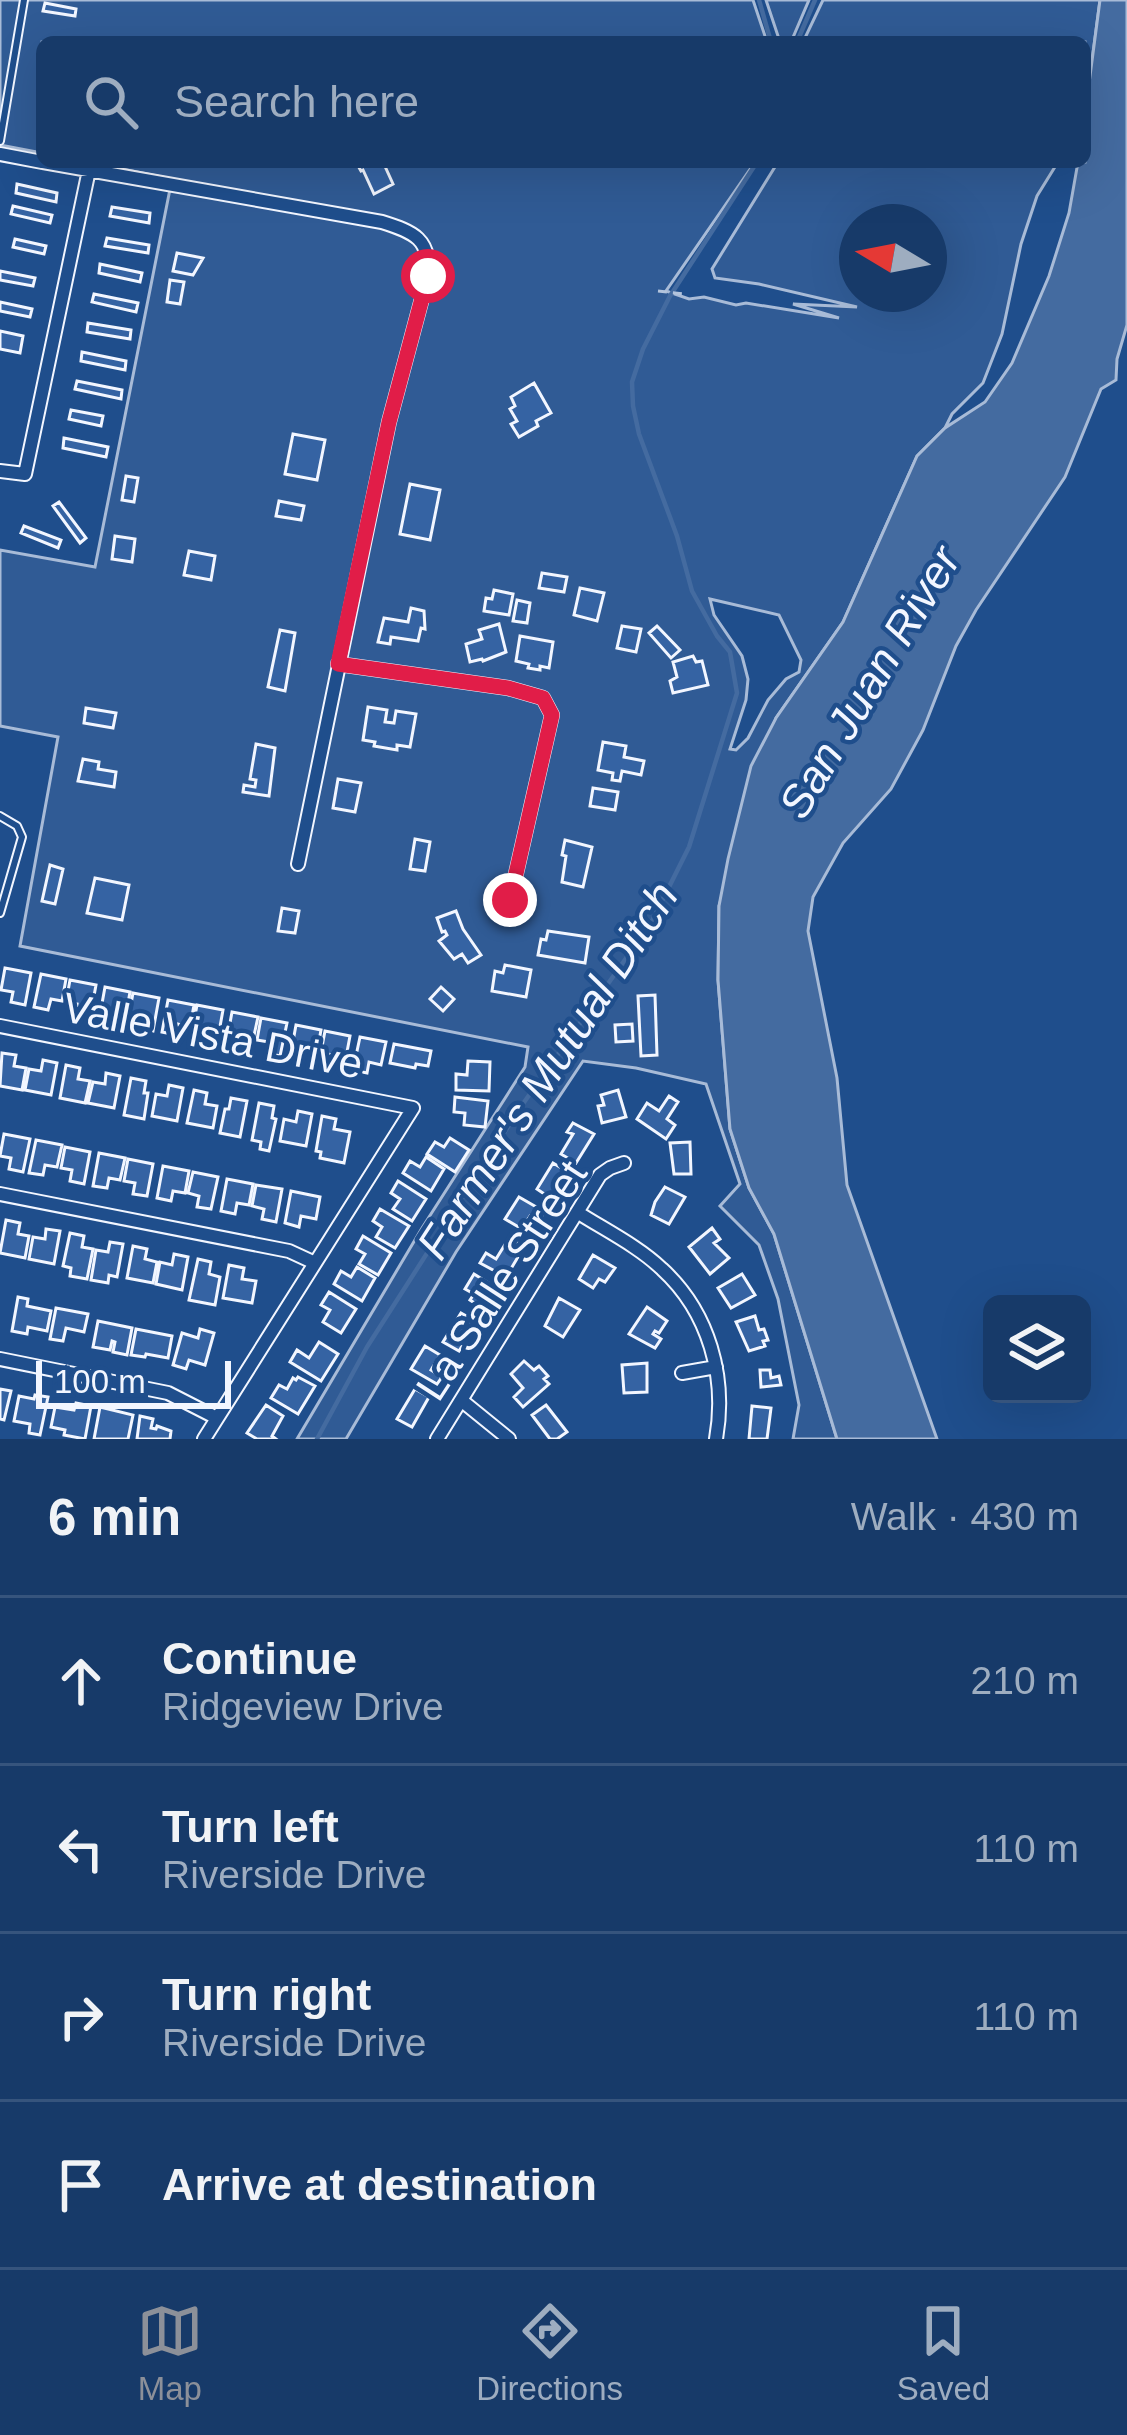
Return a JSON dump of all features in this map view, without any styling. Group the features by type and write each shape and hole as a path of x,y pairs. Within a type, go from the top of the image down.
{"street":[{"path":"0,154 36,161"},
{"path":"77,168 382,222 417,236 430,260 389,422 298,863"},
{"path":"0,471 25,474 89,170"},
{"path":"338,664 508,688 543,698 552,715 510,900"},
{"name":"Valle Vista Drive","path":"0,1027 413,1108 315,1263"},
{"name":"La Salle Street","path":"437,1439 600,1175 624,1163"},
{"path":"0,1194 289,1251 315,1263 204,1439"},
{"path":"577,1212 643,1253 676,1282 703,1324 716,1366 720,1405 716,1439"},
{"path":"0,1359 168,1393 217,1418"},
{"path":"682,1373 716,1366"},
{"path":"461,1400 509,1439"}],"lane":[{"path":"0,141 25,0"},
{"path":"0,816 17,826 22,837 0,913"}],"path":[{"path":"658,291 683,294"}],"shaded area":[{"path":"0,0 753,0 765,36 36,36 36,152 0,145"},
{"path":"766,0 809,0 794,36 778,36"},
{"path":"823,0 1100,0 1091,68 1091,36 806,36"},
{"path":"117,168 751,168 666,291 689,299 704,297 839,318 793,304 839,306 839,312 947,312 947,204 839,204 839,303 715,278 712,269 774,168 1054,168 1037,196 1021,244 1002,334 983,383 917,456 843,622 776,718 719,906 718,980 730,1129 749,1188 774,1234 837,1439 793,1439 799,1405 778,1299 759,1245 720,1206 740,1184 706,1084 583,1061 456,1252 346,1439 297,1439 422,1228 525,1067 528,1047 20,946 58,737 0,726 0,550 95,567 172,179","holes":["710,599 779,615 801,660 799,672 768,700 748,738 736,750 730,749 748,679 742,656 714,615"]}],"water":[{"name":"San Juan River","path":"1100,0 1127,0 1127,325 1116,380 1101,389 1065,477 956,646 923,730 891,789 843,843 813,897 808,931 837,1078 847,1185 937,1439 837,1439 774,1234 749,1188 730,1129 718,980 719,906 751,766 776,718 843,622 917,456 945,428 985,402 1012,363 1049,276 1077,168 1091,168 1091,68"}],"building":[{"path":"45,3 76,9 75,16 43,11"},
{"path":"386,168 393,184 374,194 361,171"},
{"path":"17,184 57,193 56,202 16,193"},
{"path":"13,206 52,215 50,223 11,214"},
{"path":"112,207 150,213 149,223 110,216"},
{"path":"107,238 149,245 148,253 105,246"},
{"path":"15,239 46,246 44,254 13,247"},
{"path":"177,253 203,258 193,275 173,271"},
{"path":"100,264 142,273 140,282 99,273"},
{"path":"0,271 35,278 33,286 0,280"},
{"path":"170,280 184,282 180,304 167,302"},
{"path":"94,294 138,303 136,312 92,302"},
{"path":"0,302 32,309 30,317 0,311"},
{"path":"88,323 131,330 130,339 87,332"},
{"path":"0,331 23,336 20,353 0,349"},
{"path":"82,352 126,361 125,370 81,361"},
{"path":"77,381 122,390 121,399 75,389"},
{"path":"534,383 551,413 519,437 511,424 517,421 510,409 515,406 511,397"},
{"path":"71,410 103,416 101,426 69,419"},
{"path":"293,434 325,440 317,480 285,474"},
{"path":"64,438 108,447 106,457 63,448"},
{"path":"126,476 138,478 134,502 122,500"},
{"path":"410,484 440,490 430,540 400,534"},
{"path":"279,501 304,506 301,520 276,516"},
{"path":"59,502 86,538 80,543 53,506"},
{"path":"24,526 61,540 58,548 21,533"},
{"path":"115,536 135,539 132,562 112,559"},
{"path":"189,551 215,556 211,580 184,575"},
{"path":"542,573 567,577 564,592 539,588"},
{"path":"580,588 604,593 597,621 574,615"},
{"path":"494,590 513,594 509,615 484,611 486,598 492,599"},
{"path":"517,600 530,603 527,623 513,621"},
{"path":"411,608 424,611 425,629 421,628 418,641 391,637 390,644 378,642 384,618 408,622"},
{"path":"499,624 506,652 470,662 466,644 482,639 479,630"},
{"path":"622,626 641,629 636,652 617,648"},
{"path":"657,626 680,650 671,658 649,633"},
{"path":"280,630 295,633 285,691 268,687"},
{"path":"520,636 553,642 549,668 528,668 529,664 516,661"},
{"path":"693,656 696,662 702,661 708,685 673,693 670,681 677,677 673,662"},
{"path":"368,707 387,710 385,722 394,723 396,711 416,714 410,747 397,745 397,750 363,740"},
{"path":"86,708 116,713 113,728 84,723"},
{"path":"603,742 626,746 624,757 644,761 641,775 622,771 620,781 612,780 613,773 598,770"},
{"path":"256,744 275,748 269,796 243,792 244,785 255,787 256,780 250,779"},
{"path":"83,759 99,762 98,769 116,772 114,787 78,781"},
{"path":"338,779 361,783 355,812 333,808"},
{"path":"593,788 618,792 615,810 590,806"},
{"path":"415,839 430,842 425,871 410,869"},
{"path":"565,840 592,847 583,887 562,882"},
{"path":"50,865 63,869 55,904 42,901"},
{"path":"95,878 129,885 122,920 87,913"},
{"path":"282,908 299,911 295,933 278,931"},
{"path":"456,911 481,955 468,963 462,954 454,959 439,941 447,935 437,918"},
{"path":"548,931 589,937 585,963 538,955"},
{"path":"505,965 531,970 526,997 492,991 495,971 503,973"},
{"path":"5,968 31,973 25,1005 11,1002 13,992 1,990"},
{"path":"41,974 66,979 62,1001 51,999 48,1010 34,1007"},
{"path":"70,980 96,985 90,1018 75,1015 77,1004 66,1002"},
{"path":"105,987 130,992 126,1014 114,1012 112,1022 99,1020"},
{"path":"441,987 454,999 443,1011 430,999"},
{"path":"133,993 159,998 153,1031 139,1028 141,1017 129,1015"},
{"path":"655,995 657,1055 641,1056 638,996"},
{"path":"168,1000 194,1005 190,1027 178,1024 176,1035 162,1032"},
{"path":"197,1005 223,1010 217,1043 203,1040 205,1029 193,1027"},
{"path":"232,1012 258,1017 253,1040 242,1037 240,1048 226,1045"},
{"path":"261,1018 287,1023 280,1056 267,1053 269,1042 257,1040"},
{"path":"632,1024 633,1041 616,1042 615,1025"},
{"path":"296,1025 321,1030 317,1052 305,1049 303,1060 290,1058"},
{"path":"325,1031 350,1036 344,1068 330,1065 332,1055 321,1052"},
{"path":"360,1037 386,1042 381,1065 369,1062 367,1073 353,1070"},
{"path":"394,1044 431,1051 428,1066 390,1063"},
{"path":"2,1053 16,1055 14,1066 26,1068 22,1090 0,1086"},
{"path":"43,1060 57,1063 51,1095 25,1090 29,1069 41,1071"},
{"path":"468,1061 490,1062 489,1091 456,1090 456,1074 467,1075"},
{"path":"66,1065 80,1068 78,1079 90,1081 85,1103 60,1098"},
{"path":"106,1073 120,1076 114,1108 88,1103 93,1082 105,1084"},
{"path":"131,1078 146,1081 144,1119 124,1115"},
{"path":"169,1085 183,1088 177,1121 152,1116 156,1094 167,1096"},
{"path":"194,1090 207,1093 205,1104 217,1106 213,1128 187,1123"},
{"path":"618,1090 626,1117 602,1123 601,1095"},
{"path":"669,1096 678,1102 667,1119 675,1125 666,1139 637,1119 647,1103 659,1111"},
{"path":"455,1097 488,1101 485,1127 464,1125 465,1113 454,1112"},
{"path":"231,1098 247,1101 240,1137 220,1133"},
{"path":"259,1103 274,1106 269,1151 252,1140"},
{"path":"298,1111 312,1114 306,1146 280,1141 284,1119 296,1122"},
{"path":"322,1116 336,1119 334,1129 350,1132 344,1163 320,1158 321,1152 316,1151"},
{"path":"573,1123 594,1134 576,1163 561,1154 573,1134 567,1132"},
{"path":"4,1134 30,1139 23,1172 9,1169 11,1158 0,1156"},
{"path":"450,1138 469,1150 455,1172 427,1154 435,1142 444,1147"},
{"path":"36,1140 62,1145 57,1167 45,1165 43,1175 29,1173"},
{"path":"690,1142 691,1174 674,1174 670,1143"},
{"path":"65,1147 90,1152 84,1184 70,1181 72,1170 61,1168"},
{"path":"99,1153 125,1158 120,1180 109,1178 107,1188 93,1186"},
{"path":"426,1157 444,1169 431,1191 403,1173 410,1161 420,1167"},
{"path":"128,1159 153,1164 147,1196 133,1194 135,1183 124,1181"},
{"path":"553,1163 568,1172 553,1200 537,1189"},
{"path":"163,1166 189,1171 185,1193 173,1191 171,1201 157,1198"},
{"path":"193,1172 218,1177 211,1209 197,1207 199,1196 188,1193"},
{"path":"227,1179 253,1184 249,1205 237,1203 235,1214 221,1211"},
{"path":"398,1181 426,1199 412,1221 393,1209 400,1199 391,1193"},
{"path":"256,1185 282,1189 276,1222 262,1219 264,1209 252,1206"},
{"path":"665,1187 685,1197 669,1224 651,1215"},
{"path":"291,1191 320,1197 316,1219 301,1216 299,1227 285,1223"},
{"path":"519,1197 545,1212 539,1221 530,1216 522,1229 505,1219"},
{"path":"380,1209 409,1226 395,1248 376,1237 382,1227 373,1221"},
{"path":"6,1220 20,1223 18,1234 29,1236 25,1258 0,1253"},
{"path":"712,1228 720,1239 714,1243 729,1258 710,1274 689,1247"},
{"path":"46,1229 60,1231 54,1264 29,1259 33,1237 45,1239"},
{"path":"70,1233 84,1236 82,1247 93,1249 87,1279 70,1276 71,1268 63,1266"},
{"path":"363,1236 391,1253 378,1275 359,1264 365,1254 356,1249"},
{"path":"509,1238 524,1247 506,1277 480,1263 486,1253 496,1259"},
{"path":"110,1242 123,1244 117,1277 109,1275 108,1283 91,1280 96,1250 108,1252"},
{"path":"133,1246 147,1249 145,1259 157,1262 153,1283 127,1278"},
{"path":"174,1254 188,1257 182,1290 156,1284 160,1262 172,1265"},
{"path":"593,1255 615,1268 605,1282 599,1279 593,1288 579,1279"},
{"path":"198,1259 211,1262 209,1274 220,1277 215,1305 189,1300"},
{"path":"229,1265 244,1268 242,1279 256,1281 252,1303 223,1298"},
{"path":"357,1267 375,1278 362,1301 334,1284 341,1271 351,1277"},
{"path":"474,1274 498,1289 485,1310 470,1300 474,1294 465,1289"},
{"path":"742,1274 755,1295 731,1308 718,1288"},
{"path":"329,1292 356,1309 341,1333 323,1322 330,1310 321,1305"},
{"path":"18,1297 28,1299 27,1306 51,1311 47,1331 28,1327 27,1334 12,1331"},
{"path":"559,1298 580,1310 563,1337 545,1326"},
{"path":"647,1307 667,1321 653,1334 661,1339 655,1348 629,1334"},
{"path":"56,1308 88,1314 84,1332 66,1328 63,1341 50,1339"},
{"path":"461,1313 477,1322 459,1351 443,1342"},
{"path":"755,1316 768,1340 763,1341 765,1346 749,1351 736,1322"},
{"path":"98,1321 132,1328 127,1355 113,1352 112,1341 110,1350 93,1347"},
{"path":"136,1329 172,1336 168,1358 131,1355"},
{"path":"200,1329 214,1333 205,1365 189,1360 186,1369 173,1365 182,1333 198,1338"},
{"path":"319,1342 338,1354 321,1381 290,1362 297,1350 309,1358"},
{"path":"425,1346 440,1355 431,1370 442,1377 437,1384 411,1369"},
{"path":"524,1361 534,1370 539,1366 549,1384 523,1407 514,1397 523,1388 511,1374"},
{"path":"647,1363 647,1392 624,1393 622,1365"},
{"path":"760,1370 770,1370 771,1378 779,1376 781,1385 761,1387"},
{"path":"298,1377 315,1386 298,1414 271,1398 279,1385 287,1389"},
{"path":"0,1389 11,1391 4,1420 0,1419"},
{"path":"415,1389 429,1397 412,1427 397,1419"},
{"path":"35,1395 48,1397 40,1435 29,1433 30,1424 14,1421 19,1396 34,1399"},
{"path":"76,1403 91,1406 85,1439 51,1427 55,1407 74,1410"},
{"path":"266,1405 283,1416 272,1436 276,1439 257,1439 247,1433"},
{"path":"546,1405 567,1432 557,1439 550,1439 532,1415"},
{"path":"752,1406 771,1408 767,1439 749,1439"},
{"path":"100,1407 133,1415 128,1439 94,1439"},
{"path":"140,1416 153,1419 151,1428 171,1431 170,1439 137,1439"}],"waterway":[{"name":"Farmer's Mutual Ditch","path":"759,0 769,36"},
{"path":"800,36 815,0"},
{"name":"Farmer's Mutual Ditch","path":"317,1439 367,1347 520,1108 651,923 689,847 737,693 730,652 692,591 639,434 632,382 670,296 753,168"}],"route":[{"path":"428,276 389,422 338,664 508,688 543,698 552,715 510,900"}]}
